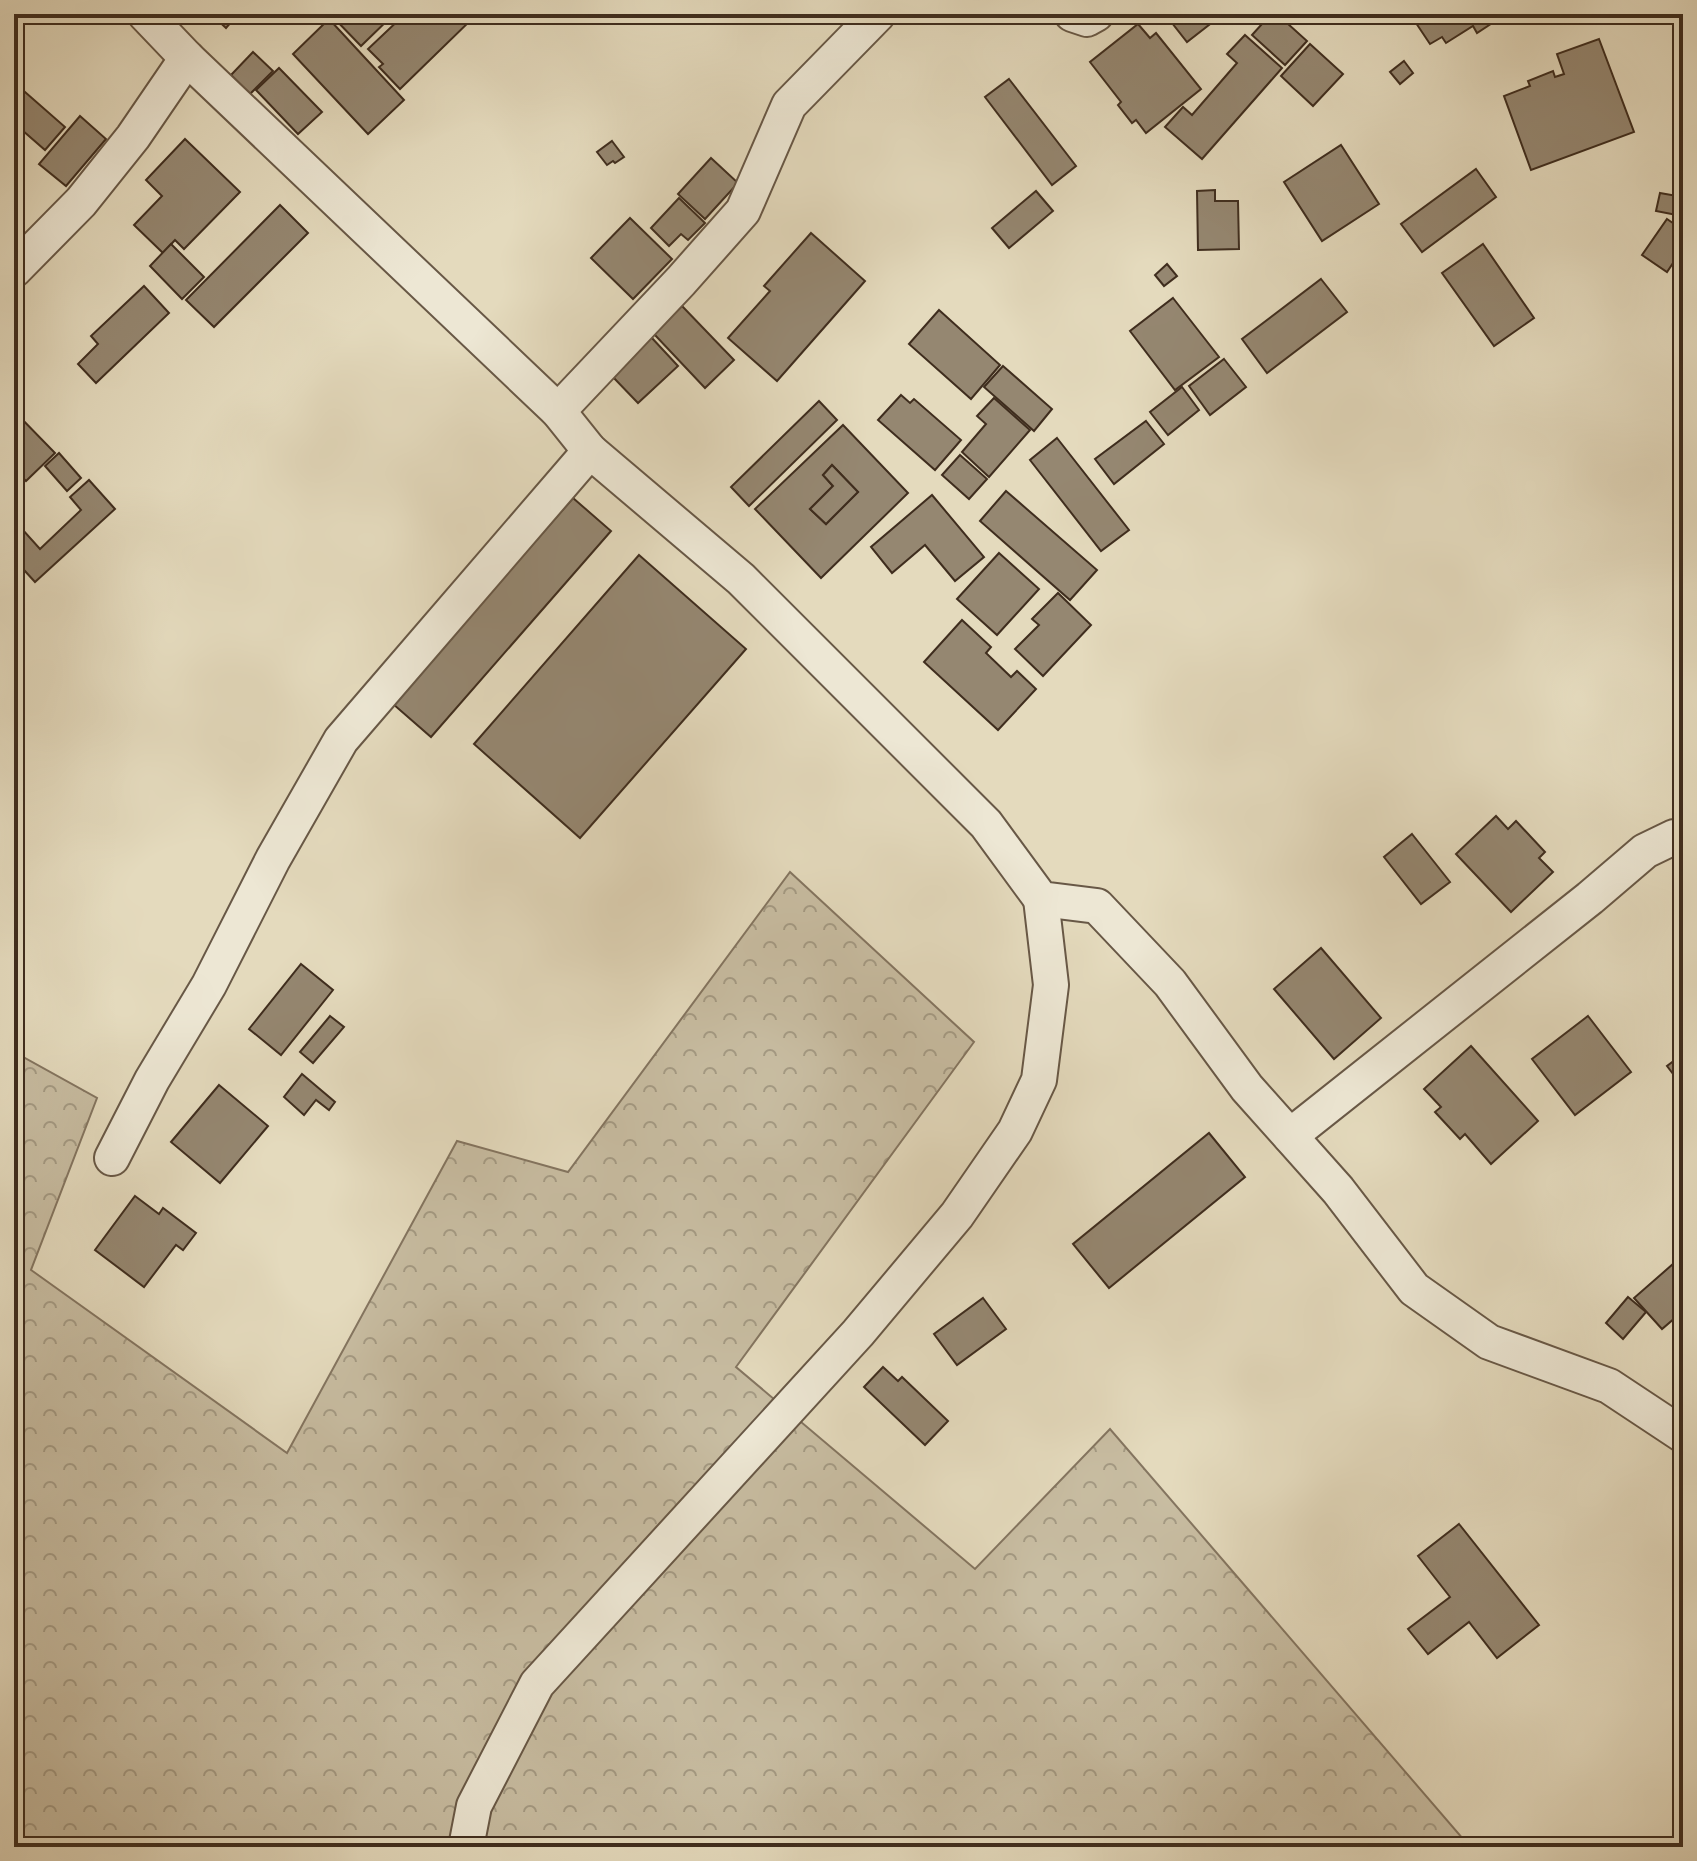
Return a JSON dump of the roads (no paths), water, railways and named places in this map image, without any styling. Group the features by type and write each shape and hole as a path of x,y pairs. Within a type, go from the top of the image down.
{"street":[{"path":"145,14 187,58 558,411 590,451 741,579 986,824 1041,899 1051,985 1039,1080 1015,1131 957,1215 858,1333 537,1684 474,1806 466,1847"},
{"path":"558,411 743,211 789,105 878,14"},
{"path":"1072,14 1087,19 1096,14"},
{"path":"14,270 81,202 133,137 187,58"},
{"path":"112,1158 152,1080 209,985 273,859 341,740 590,451"},
{"path":"1290,1136 1578,908 1645,851 1674,837 1683,839"},
{"path":"1041,899 1097,906 1170,983 1247,1088 1338,1190 1414,1289 1489,1342 1609,1386 1683,1435"}]}
